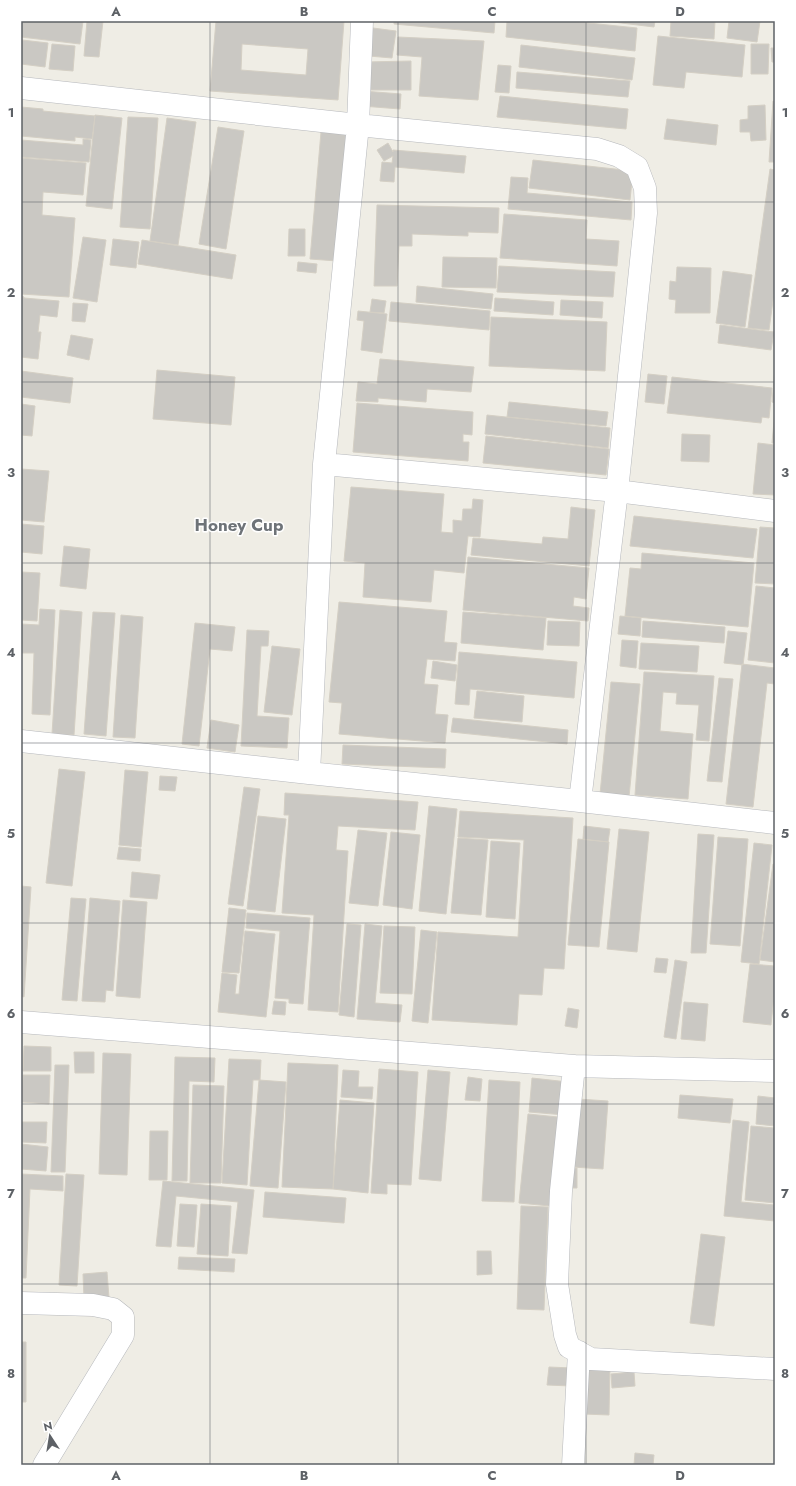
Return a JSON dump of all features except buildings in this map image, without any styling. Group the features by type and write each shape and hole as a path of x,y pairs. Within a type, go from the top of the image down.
{"street":[{"path":"309,774 324,464 358,125 362,21"},
{"path":"21,88 597,150 619,156 637,167 645,188 646,213 617,491 580,801"},
{"path":"324,464 617,491 775,511"},
{"path":"21,741 309,774 580,801 775,823"},
{"path":"21,1022 574,1066 775,1071"},
{"path":"574,1066 561,1191 557,1284 565,1335 569,1346 591,1360 775,1369"},
{"path":"21,1303 93,1305 113,1309 123,1317 123,1335 44,1465"},
{"path":"574,1465 579,1352"}],"district":[{"name":"Honey Cup","path":"239,525"}]}
